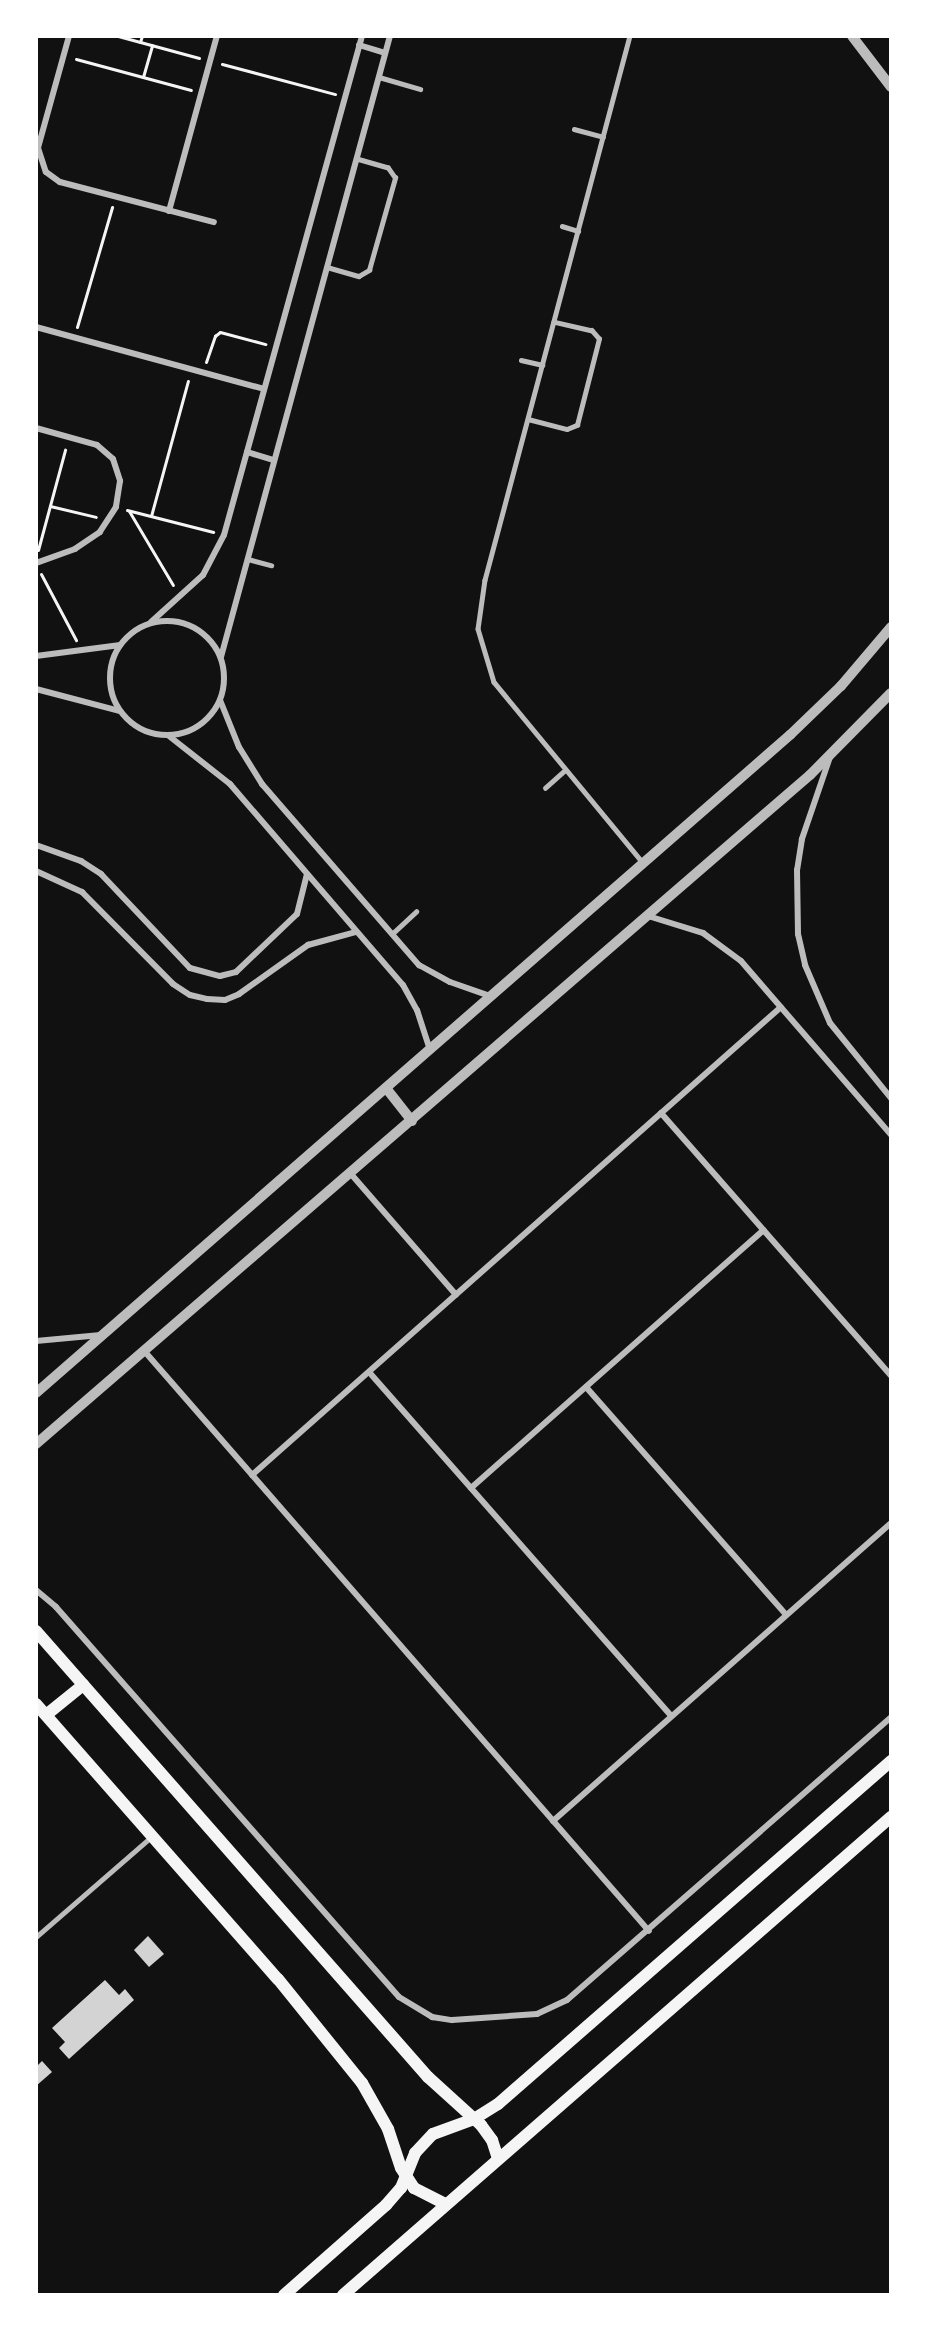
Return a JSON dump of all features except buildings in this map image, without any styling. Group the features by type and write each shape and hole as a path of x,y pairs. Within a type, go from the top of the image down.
{"main road":[{"path":"36,1631 428,2077 474,2119 492,2140 498,2158"},
{"path":"46,1715 83,1685"},
{"path":"36,1704 291,1994 362,2083 388,2129 406,2177 423,2195 446,2204"},
{"path":"284,2295 386,2205 406,2177 415,2153 433,2134 474,2119 498,2104 891,1761"},
{"path":"343,2295 891,1817"}],"street":[{"path":"69,36 40,139 41,164 60,182 214,222"},
{"path":"169,211 217,36"},
{"path":"36,656 82,652 120,645 151,622 203,575 224,535 362,36"},
{"path":"221,657 390,36"},
{"path":"852,36 891,87"},
{"path":"359,45 385,53"},
{"path":"36,327 264,389"},
{"path":"36,428 97,445 113,459 120,481 116,507 109,520 75,549 36,562"},
{"path":"247,452 274,460"},
{"path":"151,622 164,620 193,626 214,644 221,657 224,671 220,700 239,747 262,784 426,970 491,997"},
{"path":"36,1393 816,712 890,631"},
{"path":"120,645 110,678 120,711"},
{"path":"36,689 120,711 142,729 169,735 230,784 412,998 430,1050"},
{"path":"37,1442 146,1353 831,757 891,693"},
{"path":"169,735 200,725 220,700"},
{"path":"831,757 802,839 796,870 798,934 805,965 830,1023 891,1098"},
{"path":"36,845 81,861 101,874 190,968 220,976 236,972 297,914 303,903 307,874"},
{"path":"36,871 82,892 172,984 190,995 207,999 225,1000 239,994 308,945 356,932"},
{"path":"647,916 681,923 723,946 781,1007 891,1134"},
{"path":"252,1475 781,1007"},
{"path":"386,1088 412,1121"},
{"path":"661,1113 891,1376"},
{"path":"351,1174 456,1295"},
{"path":"471,1488 764,1230"},
{"path":"36,1341 101,1335"},
{"path":"146,1353 649,1931"},
{"path":"369,1372 671,1716"},
{"path":"585,1387 786,1615"},
{"path":"553,1821 891,1522"},
{"path":"36,1590 64,1616 399,1997 432,2017 471,2021 537,2014 567,2000 649,1931 891,1717"}],"lane":[{"path":"630,36 485,579 478,629 494,682 644,863"},
{"path":"379,77 420,89"},
{"path":"574,129 603,136"},
{"path":"327,267 359,276 369,270 395,178 388,168 356,159"},
{"path":"562,226 578,231"},
{"path":"528,419 567,429 577,425 599,339 592,332 554,322"},
{"path":"521,360 542,365"},
{"path":"248,559 271,565"},
{"path":"545,788 566,770"},
{"path":"392,934 416,912"},
{"path":"36,1937 152,1836"}],"path":[{"path":"118,36 345,97"},
{"path":"140,42 142,36"},
{"path":"143,76 152,45"},
{"path":"63,56 202,92"},
{"path":"75,338 115,196"},
{"path":"203,372 214,336 220,332 276,347"},
{"path":"150,516 191,369"},
{"path":"69,436 36,562 82,652"},
{"path":"50,506 109,520"},
{"path":"116,507 224,535"},
{"path":"129,510 180,597"}]}
